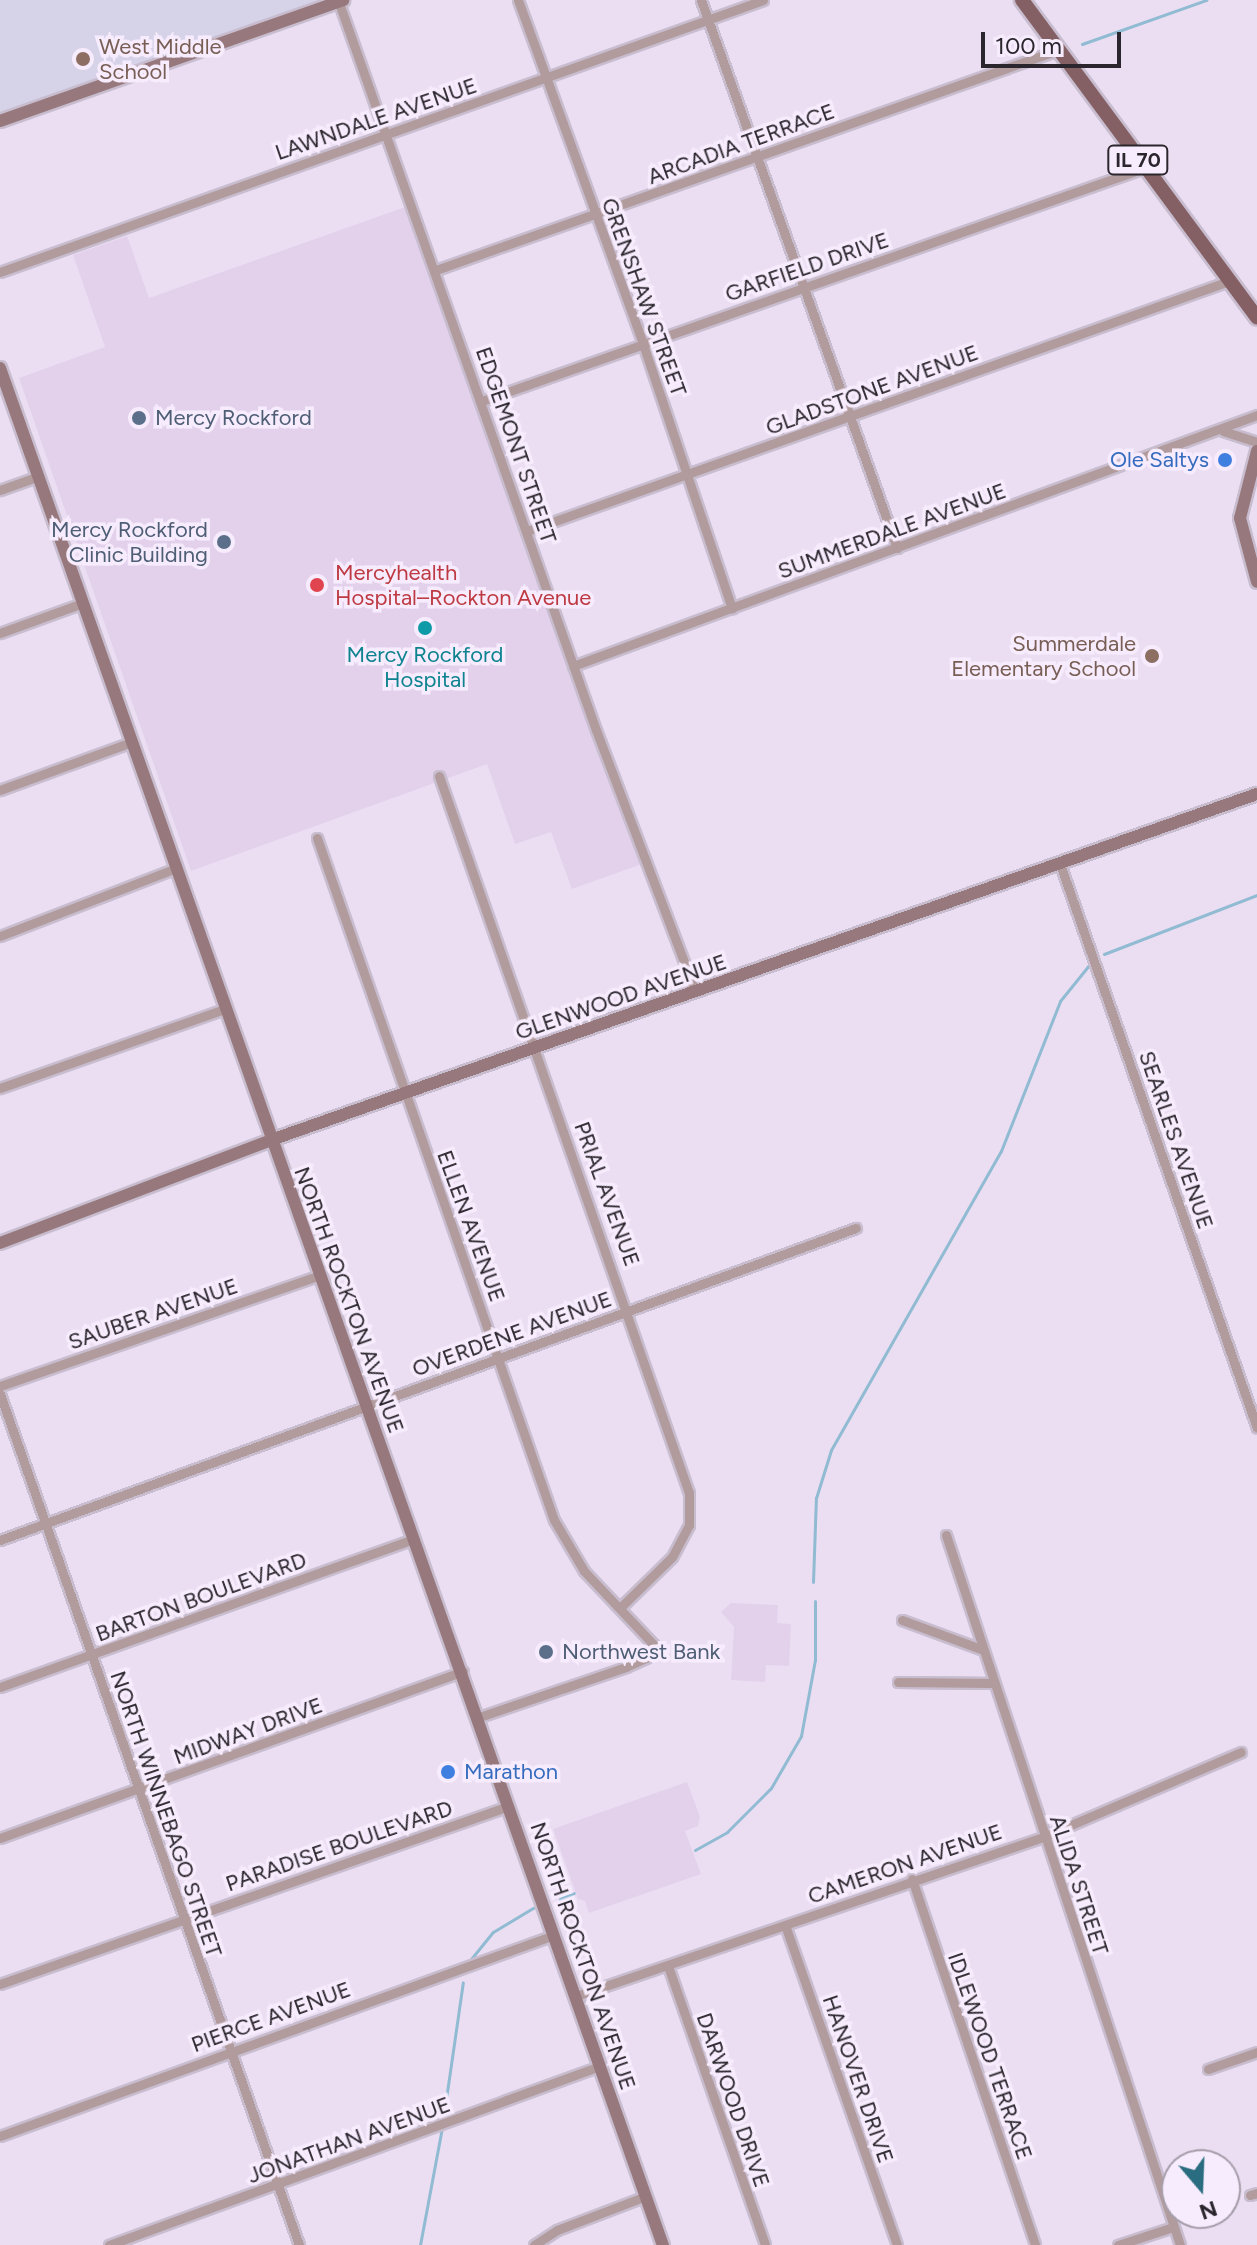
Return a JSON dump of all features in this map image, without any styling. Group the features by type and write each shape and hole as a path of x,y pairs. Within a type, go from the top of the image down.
{"main road":[{"name":"IL 70","path":"1022,0 1257,318"},
{"path":"0,121 340,1"},
{"name":"NORTH ROCKTON AVENUE","path":"0,368 317,1276 463,1671 663,2245"},
{"path":"1257,451 1240,518 1257,582"},
{"name":"GLENWOOD AVENUE","path":"0,1243 271,1140 1257,794"}],"street":[{"name":"GRENSHAW STREET","path":"518,0 643,344 732,608"},
{"path":"701,0 897,548"},
{"name":"LAWNDALE AVENUE","path":"0,272 763,0"},
{"name":"EDGEMONT STREET","path":"340,1 384,134 436,270 573,666 695,991"},
{"name":"ARCADIA TERRACE","path":"436,270 596,216 1058,50"},
{"name":"GARFIELD DRIVE","path":"482,401 1144,168"},
{"name":"GLADSTONE AVENUE","path":"527,531 1229,281"},
{"name":"SUMMERDALE AVENUE","path":"573,666 1223,431 1257,415"},
{"path":"1223,431 1257,442"},
{"path":"0,490 39,476"},
{"path":"0,633 83,603"},
{"path":"0,790 132,742"},
{"name":"PRIAL AVENUE","path":"439,776 629,1311 689,1493 689,1525 672,1557 620,1608"},
{"name":"ELLEN AVENUE","path":"317,838 554,1520 584,1571 654,1645 646,1658 479,1717"},
{"name":"SEARLES AVENUE","path":"1060,864 1257,1428"},
{"path":"0,936 176,868"},
{"path":"0,1088 224,1009"},
{"name":"OVERDENE AVENUE","path":"0,1540 856,1228"},
{"name":"SAUBER AVENUE","path":"0,1386 317,1276"},
{"name":"NORTH WINNEBAGO STREET","path":"0,1394 43,1524 140,1790 299,2245"},
{"name":"ALIDA STREET","path":"946,1535 1161,2190"},
{"name":"BARTON BOULEVARD","path":"0,1687 414,1539"},
{"path":"902,1620 949,1641 981,1649"},
{"name":"MIDWAY DRIVE","path":"0,1838 463,1671"},
{"path":"898,1682 994,1683"},
{"name":"CAMERON AVENUE","path":"576,1996 1045,1836 1241,1752"},
{"name":"PARADISE BOULEVARD","path":"0,1984 509,1806"},
{"name":"IDLEWOOD TERRACE","path":"912,1879 1035,2245"},
{"name":"HANOVER DRIVE","path":"785,1925 897,2245"},
{"name":"PIERCE AVENUE","path":"0,2136 554,1935"},
{"name":"DARWOOD DRIVE","path":"668,1966 765,2245"},
{"path":"1208,2069 1257,2052"},
{"name":"JONATHAN AVENUE","path":"109,2245 279,2186 600,2066"},
{"path":"534,2245 557,2230 646,2196"},
{"path":"1118,2245 1167,2229"}],"shaded area":[{"name":"West Middle School","path":"0,0 332,0 0,118"},
{"name":"Mercyhealth Hospital–Rockton Avenue","path":"408,206 642,864 572,889 551,832 515,844 487,764 191,871 19,378 105,347 73,255 127,236 149,298"},
{"path":"731,1603 778,1605 777,1623 791,1624 789,1666 766,1665 765,1682 731,1680 734,1627 721,1612"},
{"path":"687,1782 700,1817 698,1826 685,1831 701,1874 589,1913 585,1901 578,1899 553,1829"}],"waterway":[{"path":"1082,44 1206,0"},
{"path":"1104,954 1257,895"},
{"path":"813,1582 816,1498 831,1450 1001,1151 1060,1001 1089,965"},
{"path":"695,1850 727,1832 771,1788 801,1736 815,1660 815,1601"},
{"path":"560,1899 574,1893"},
{"path":"471,1959 493,1932 533,1908"},
{"path":"443,2120 463,1982"},
{"path":"420,2245 442,2127"}],"place":[{"name":"West Middle School","path":"83,59"},
{"name":"Mercy Rockford","path":"139,418"},
{"name":"Ole Saltys","path":"1225,460"},
{"name":"Mercy Rockford Clinic Building","path":"224,542"},
{"name":"Mercyhealth Hospital–Rockton Avenue","path":"317,585"},
{"name":"Mercy Rockford Hospital","path":"425,628"},
{"name":"Summerdale Elementary School","path":"1152,656"},
{"name":"Northwest Bank","path":"546,1652"},
{"name":"Marathon","path":"448,1772"}]}
